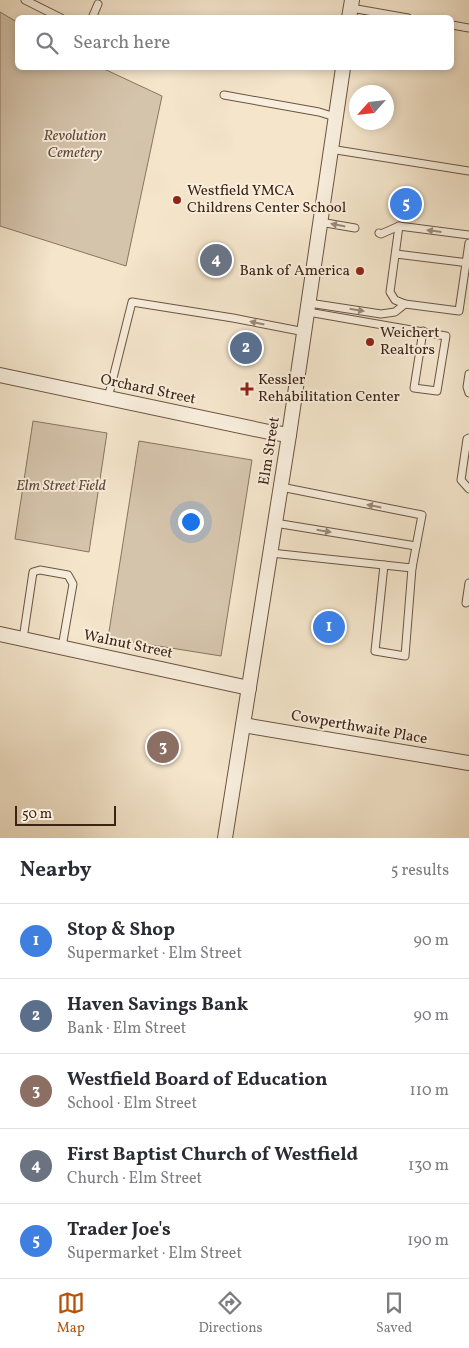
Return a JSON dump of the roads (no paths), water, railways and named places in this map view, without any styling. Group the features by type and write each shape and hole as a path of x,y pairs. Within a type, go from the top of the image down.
{"street":[{"name":"Elm Street","path":"226,838 305,332 343,70"},
{"name":"Orchard Street","path":"0,375 289,435"},
{"name":"Walnut Street","path":"0,634 249,688"},
{"name":"Cowperthwaite Place","path":"243,725 469,763"}],"lane":[{"path":"25,0 55,15"},
{"path":"93,15 98,4"},
{"path":"351,8 391,15"},
{"path":"454,25 469,28"},
{"path":"224,94 319,112 335,117"},
{"path":"330,149 469,171"},
{"path":"320,222 355,228"},
{"path":"399,226 390,292 395,300 404,304 459,311 468,263 469,243"},
{"path":"379,233 381,234 399,226 469,235"},
{"path":"396,254 468,263"},
{"path":"108,398 132,302 234,318 305,332"},
{"path":"308,308 380,314 395,312 404,304"},
{"path":"308,308 423,331 446,336 437,392 414,388 423,331"},
{"path":"469,374 467,387 469,393"},
{"path":"469,438 461,480 469,489"},
{"path":"281,487 422,515 412,568 405,656 374,652 384,565"},
{"path":"275,523 416,546"},
{"path":"270,553 412,568"},
{"path":"23,639 34,572 40,570 68,575 73,584 62,648"},
{"path":"466,603 469,583"}],"place":[{"name":"Westfield YMCA Childrens Center School","path":"177,200"},
{"name":"Trader Joe's","path":"406,204"},
{"name":"First Baptist Church of Westfield","path":"216,260"},
{"name":"Bank of America","path":"360,271"},
{"name":"Weichert Realtors","path":"370,342"},
{"name":"Haven Savings Bank","path":"246,348"},
{"name":"Kessler Rehabilitation Center","path":"247,389"},
{"name":"Stop & Shop","path":"329,627"},
{"name":"Westfield Board of Education","path":"163,747"}],"park label":[{"name":"Revolution Cemetery","path":"75,144"},
{"name":"Elm Street Field","path":"61,486"}]}
